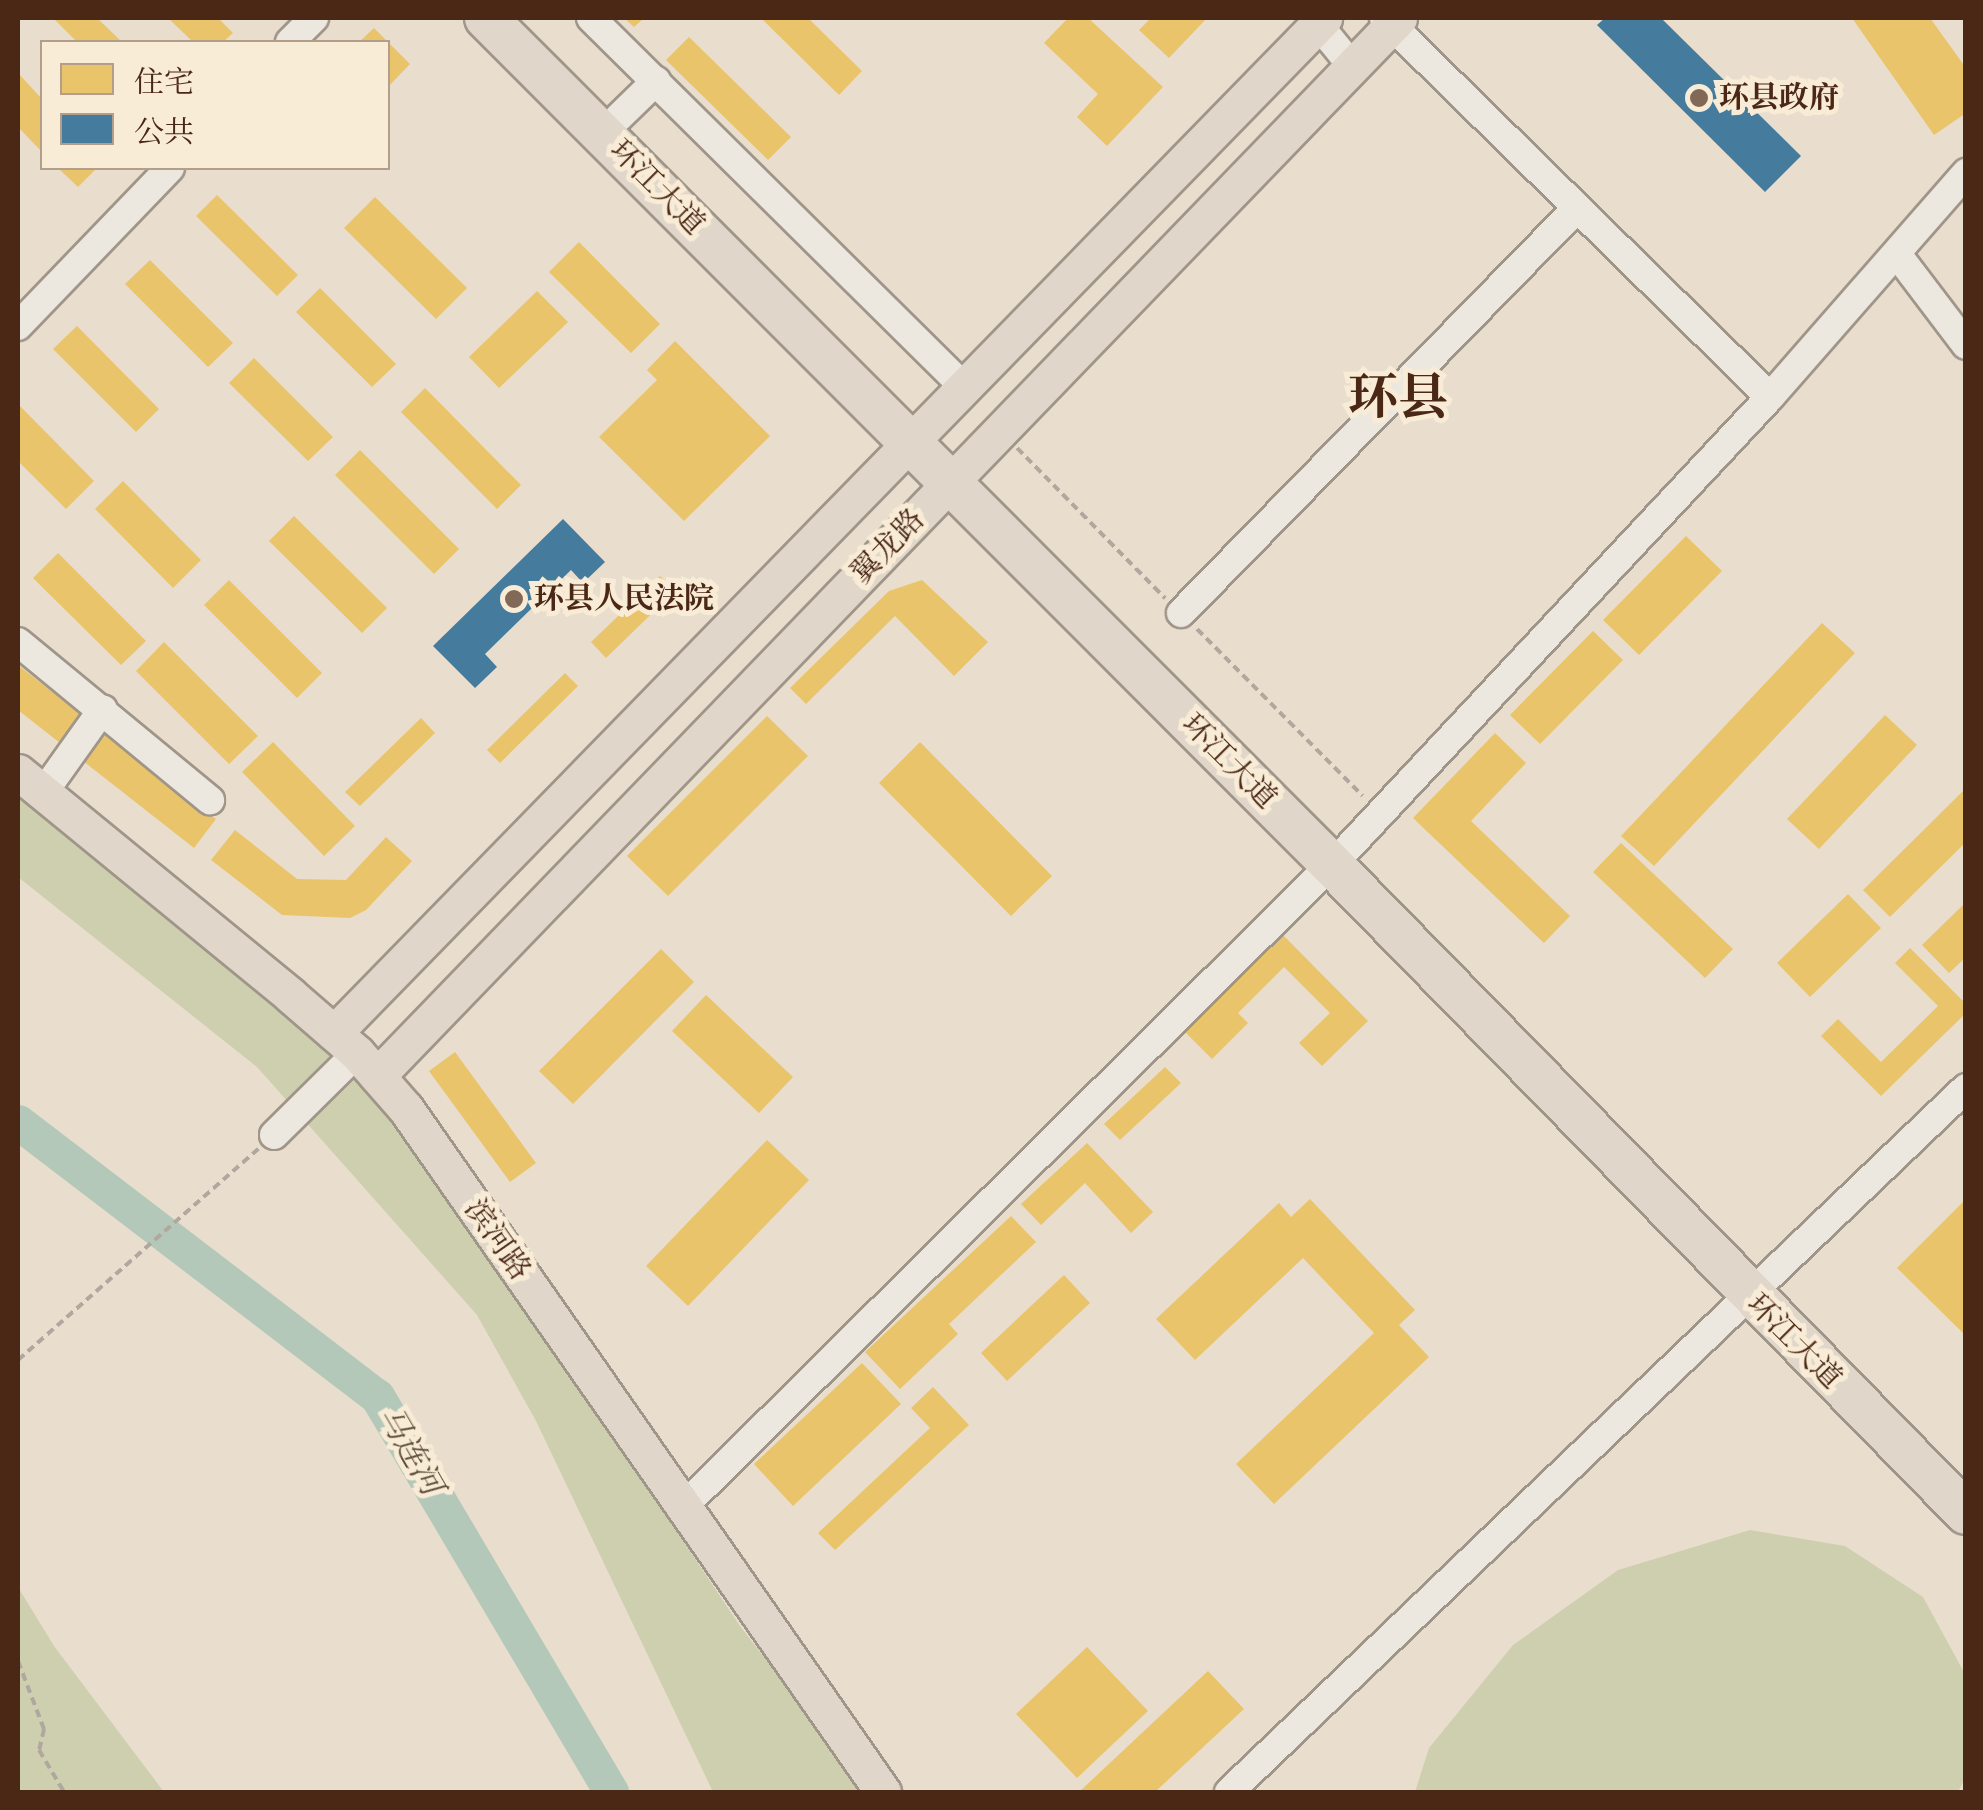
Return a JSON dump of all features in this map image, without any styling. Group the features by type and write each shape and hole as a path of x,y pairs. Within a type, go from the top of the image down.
{"highway":[{"name":"环江大道","path":"486,18 918,434 1340,856 1966,1513"},
{"name":"环江大道","path":"519,18 619,117 918,434"},
{"name":"环江大道","path":"1753,1286 1966,1480"}],"main road":[{"name":"翼龙路","path":"356,1054 918,434 1318,19"},
{"name":"翼龙路","path":"356,1054 958,474 1392,20"},
{"name":"滨河路","path":"30,782 356,1054 884,1792"}],"street":[{"path":"292,40 314,18"},
{"path":"591,18 964,387"},
{"path":"1318,19 1352,66"},
{"path":"1392,20 1770,397"},
{"path":"619,117 656,82"},
{"path":"18,326 168,170"},
{"path":"681,1509 1340,856 1770,397 1966,173"},
{"path":"1181,613 1577,208"},
{"path":"1897,254 1966,344"},
{"path":"18,642 210,800"},
{"path":"30,782 102,709"},
{"path":"274,1135 356,1054"},
{"path":"1229,1792 1753,1286 1966,1088"}],"path":[{"path":"18,1360 274,1135"},
{"path":"18,1661 44,1729 39,1750 64,1792"}],"green space":[{"path":"18,791 268,988 397,1113 740,1626 869,1792 713,1792 536,1421 477,1315 257,1067 18,877"},
{"path":"1750,1530 1845,1546 1923,1597 1965,1674 1965,1778 1958,1792 1415,1792 1429,1748 1513,1645 1618,1570"},
{"path":"18,1587 54,1646 164,1792 18,1792"}],"building: 住宅":[{"path":"53,18 97,18 120,40 75,40"},
{"path":"168,18 218,18 233,33 225,40 191,40"},
{"path":"624,18 644,18 634,27"},
{"path":"761,18 808,18 862,71 839,95"},
{"path":"1068,18 1088,18 1163,87 1107,146 1077,117 1098,94 1044,43"},
{"path":"1151,18 1207,18 1169,58 1139,30"},
{"path":"1852,18 1930,18 1966,68 1966,113 1934,135"},
{"path":"374,28 386,40 361,40"},
{"path":"689,37 791,137 768,160 666,60"},
{"path":"390,44 410,64 390,85"},
{"path":"18,73 40,97 40,150 18,127"},
{"path":"60,170 95,170 78,187"},
{"path":"217,195 298,275 277,296 196,216"},
{"path":"375,197 467,288 436,319 344,228"},
{"path":"579,242 660,324 631,353 549,272"},
{"path":"150,260 233,343 208,367 125,284"},
{"path":"320,288 396,364 372,387 296,312"},
{"path":"537,291 568,322 499,388 469,357"},
{"path":"77,326 159,409 136,432 53,349"},
{"path":"675,341 770,436 684,521 599,437 657,380 647,370"},
{"path":"254,358 333,437 308,461 229,383"},
{"path":"425,388 521,485 497,509 401,412"},
{"path":"18,404 94,481 66,509 18,461"},
{"path":"360,450 459,549 434,574 335,475"},
{"path":"123,481 201,560 173,588 95,509"},
{"path":"294,516 387,608 362,633 269,541"},
{"path":"1686,536 1722,571 1639,655 1603,620"},
{"path":"58,553 146,641 121,665 33,578"},
{"path":"660,576 675,591 606,658 591,642"},
{"path":"229,580 322,673 297,698 204,605"},
{"path":"922,580 988,642 954,676 895,616 806,704 790,688 889,591"},
{"path":"1822,623 1855,653 1654,866 1621,836"},
{"path":"1593,631 1623,660 1540,744 1510,715"},
{"path":"164,642 258,736 229,764 136,671"},
{"path":"18,665 82,715 60,743 18,710"},
{"path":"565,673 578,686 500,763 487,750"},
{"path":"1885,715 1917,745 1819,849 1787,819"},
{"path":"767,716 808,756 668,896 627,856"},
{"path":"421,718 435,733 360,806 345,792"},
{"path":"106,733 216,819 194,848 83,761"},
{"path":"1495,733 1526,763 1471,821 1570,916 1544,943 1413,818"},
{"path":"273,742 355,826 324,856 242,772"},
{"path":"920,742 1052,876 1011,916 879,783"},
{"path":"1963,791 1966,842 1890,917 1863,890"},
{"path":"235,830 297,879 346,880 386,837 412,861 366,910 350,918 282,915 211,860"},
{"path":"1621,843 1733,949 1705,978 1593,872"},
{"path":"1848,894 1881,928 1810,997 1777,963"},
{"path":"1966,902 1966,957 1949,973 1922,945"},
{"path":"1283,935 1368,1021 1322,1066 1299,1043 1330,1013 1284,967 1238,1013 1248,1023 1212,1059 1185,1032"},
{"path":"1910,948 1966,1004 1966,1013 1881,1096 1821,1036 1838,1019 1881,1062 1938,1006 1895,963"},
{"path":"661,949 694,982 573,1104 539,1071"},
{"path":"706,995 793,1077 759,1113 672,1031"},
{"path":"455,1052 536,1163 510,1182 429,1071"},
{"path":"1165,1067 1181,1083 1120,1140 1104,1124"},
{"path":"767,1140 809,1180 688,1306 646,1266"},
{"path":"1087,1143 1153,1212 1131,1233 1085,1183 1041,1225 1021,1204"},
{"path":"1310,1199 1415,1310 1399,1325 1429,1357 1274,1504 1236,1464 1374,1333 1303,1258 1195,1360 1156,1319 1279,1203 1291,1217"},
{"path":"1966,1199 1966,1336 1897,1268"},
{"path":"1011,1216 1036,1242 949,1324 958,1334 900,1389 865,1352"},
{"path":"1064,1275 1090,1303 1007,1381 981,1353"},
{"path":"862,1363 901,1404 793,1506 754,1464"},
{"path":"933,1387 969,1425 835,1550 818,1533 930,1428 911,1408"},
{"path":"1087,1647 1148,1711 1077,1778 1016,1714"},
{"path":"1208,1671 1244,1709 1155,1792 1079,1792"}],"building: 公共":[{"path":"1605,18 1661,18 1801,156 1765,192 1597,25"},
{"path":"563,519 605,562 583,583 571,570 485,654 497,667 475,688 433,646"}],"waterway":[{"name":"马连河","path":"18,1122 377,1396 611,1792"}],"place":[{"name":"环县政府","path":"1699,98"},
{"name":"环县人民法院","path":"514,599"}],"district":[{"name":"环县","path":"1398,398"}]}
